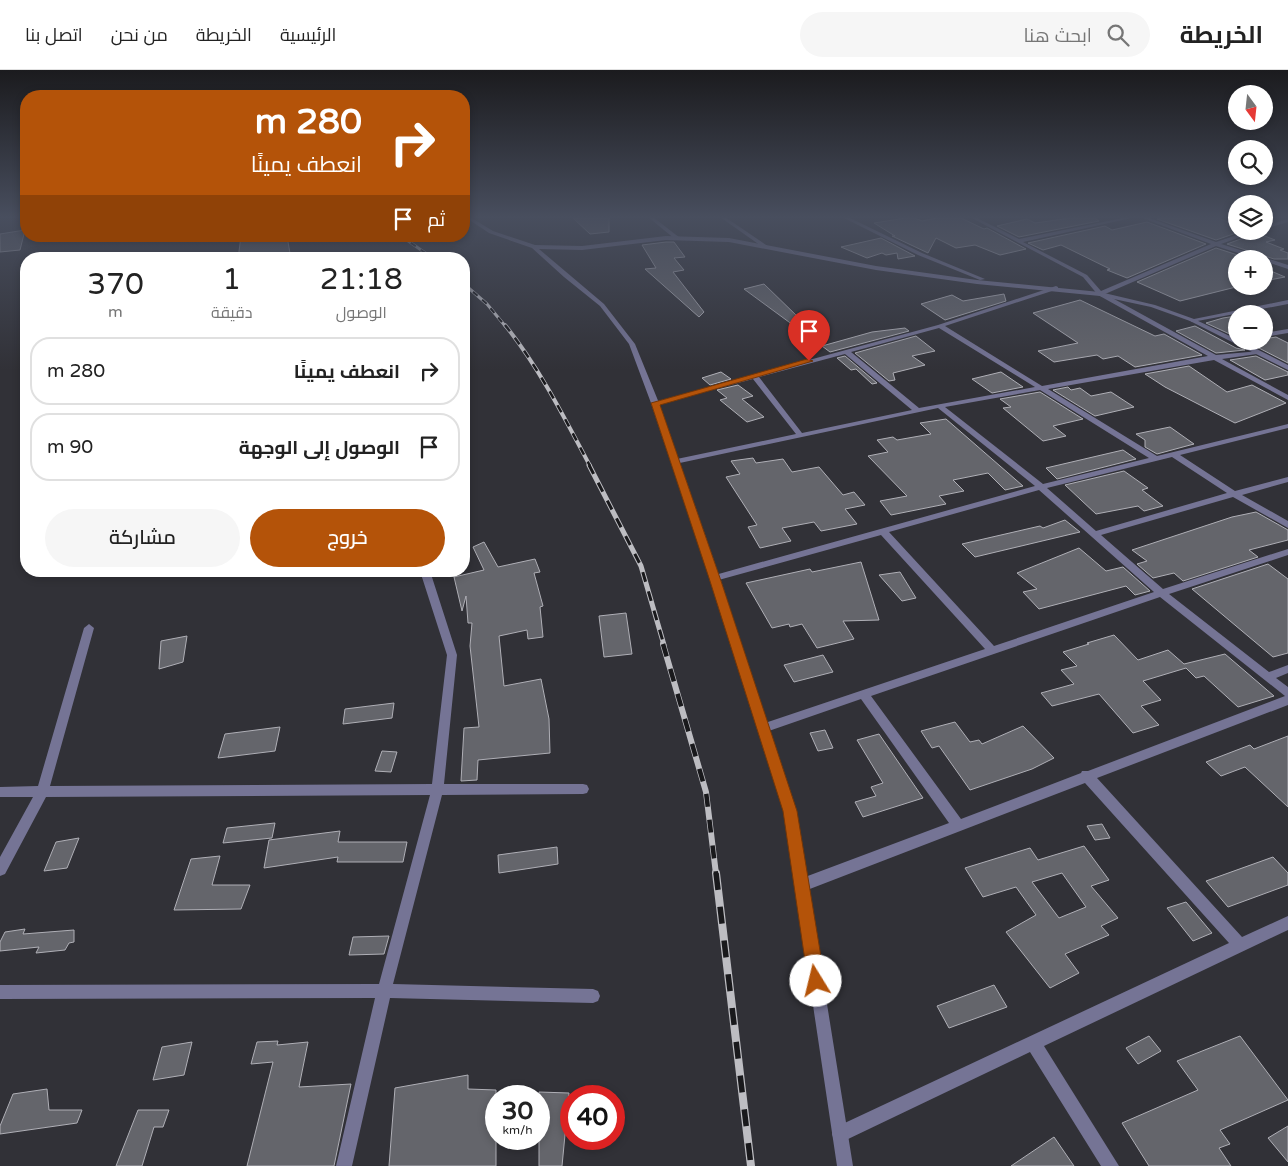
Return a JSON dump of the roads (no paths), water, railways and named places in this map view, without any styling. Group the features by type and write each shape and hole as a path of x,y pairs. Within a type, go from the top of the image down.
{"street":[{"path":"557,268 602,305 632,344 655,403 715,578 790,811 845,1166"},
{"path":"877,268 992,284 1056,288 1100,294 1152,306 1192,320 1228,336"},
{"path":"954,268 992,284"},
{"path":"1070,268 1085,276 1100,294 1288,398"},
{"path":"1100,294 1160,268"},
{"path":"655,403 940,326 1056,288"},
{"path":"1192,320 1286,304"},
{"path":"940,326 1156,459"},
{"path":"1273,332 1288,330"},
{"path":"1254,350 1288,368"},
{"path":"846,351 918,411"},
{"path":"675,462 939,406 1213,357 1257,352"},
{"path":"754,376 801,436"},
{"path":"939,406 1041,487 1161,592 1288,693"},
{"path":"715,578 1041,487 1288,426"},
{"path":"1174,455 1234,494 1288,525"},
{"path":"1094,534 1288,479"},
{"path":"883,531 992,650"},
{"path":"763,728 1161,592 1288,552"},
{"path":"344,1166 384,991 437,791 452,655 427,577"},
{"path":"0,870 42,792 89,628"},
{"path":"1269,676 1288,669"},
{"path":"864,694 958,825"},
{"path":"802,885 1086,775 1288,700"},
{"path":"1086,775 1241,946"},
{"path":"0,792 583,789"},
{"path":"840,1134 1288,923"},
{"path":"0,992 384,991 593,996"},
{"path":"1033,1043 1111,1166"}],"railway":[{"path":"470,289 487,304 506,327"},
{"path":"505,325 540,376 590,466"},
{"path":"589,465 641,566 664,645"},
{"path":"663,644 706,792 716,874"},
{"path":"716,873 751,1166"}]}
